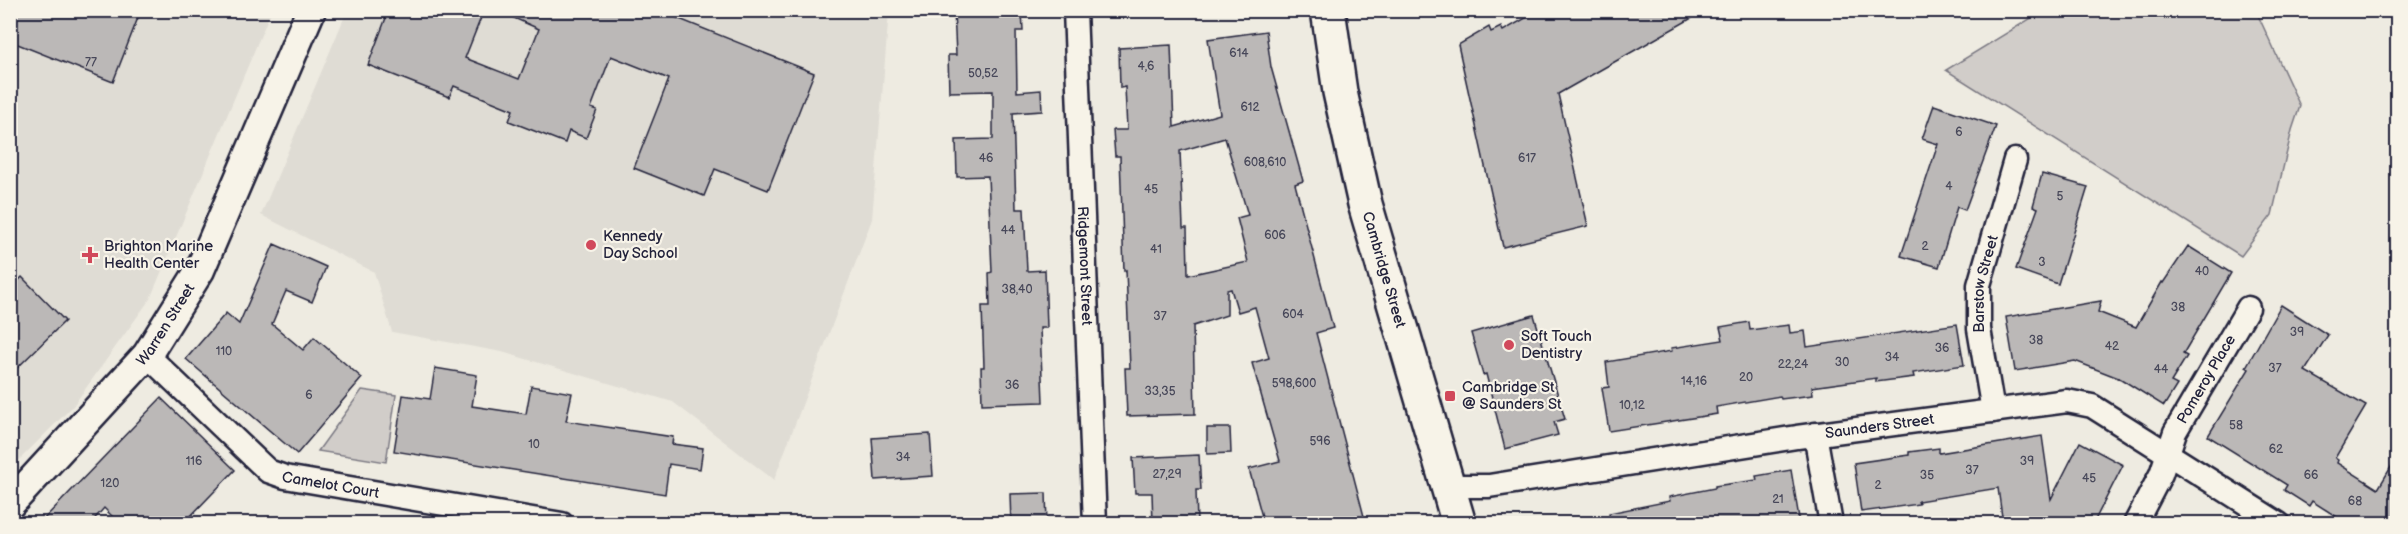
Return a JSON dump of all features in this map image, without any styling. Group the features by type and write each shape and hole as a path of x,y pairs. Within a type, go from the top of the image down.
{"main road":[{"name":"Cambridge Street","path":"1328,10 1340,92 1365,204 1459,524"}],"street":[{"name":"Warren Street","path":"10,504 147,355 200,270 311,10"},
{"name":"Ridgemont Street","path":"1075,10 1095,524"},
{"name":"Barstow Street","path":"1993,411 1979,328 1979,285 2015,160"},
{"name":"Pomeroy Place","path":"2135,524 2161,474 2175,432 2248,308"},
{"name":"Camelot Court","path":"147,355 268,471 285,477 562,524"},
{"name":"Saunders Street","path":"1448,486 1489,486 1815,434 2067,401 2092,406 2279,524"},
{"path":"1815,434 1831,524"}],"shaded area":[{"name":"Brighton Marine Health Center","path":"11,11 271,11 150,299 73,406 11,468"},
{"name":"Kennedy Day School","path":"347,11 889,11 872,219 774,480 673,402 502,352 392,332 374,272 261,215"},
{"path":"2043,11 2256,11 2300,106 2272,215 2241,256 1946,70"},
{"path":"362,390 396,395 386,462 318,451"}],"building":[{"path":"10,10 141,10 113,82 10,41"},
{"path":"389,10 484,10 465,58 519,79 539,29 496,10 657,10 814,73 768,190 715,169 704,196 634,168 669,79 611,56 591,108 597,110 586,138 569,131 565,143 509,121 513,110 454,86 449,97 368,65"},
{"path":"954,10 1022,10 1023,31 1016,31 1017,92 1041,90 1042,111 1013,113 1016,209 1024,209 1027,271 1045,270 1047,328 1040,328 1043,402 982,404 981,367 984,367 982,306 990,306 989,273 992,272 988,176 957,177 956,140 993,139 993,91 949,92 948,55 956,55"},
{"path":"1540,10 1706,10 1558,94 1588,226 1503,247 1458,45 1489,27 1491,32 1501,27 1503,31"},
{"path":"1266,31 1271,67 1303,181 1295,184 1333,328 1316,333 1366,524 1310,524 1308,516 1284,524 1264,524 1249,469 1280,461 1252,363 1269,358 1255,307 1238,312 1231,289 1227,290 1227,315 1193,326 1195,414 1127,416 1125,368 1130,368 1126,270 1124,271 1120,156 1115,156 1113,130 1127,130 1125,87 1120,88 1119,48 1171,45 1174,127 1220,114 1208,39","holes":["1225,138 1248,215 1237,218 1248,262 1188,275 1187,228 1183,228 1180,151"]},
{"path":"1934,105 1996,126 1965,210 1957,207 1939,267 1901,256 1938,144 1922,139"},
{"path":"2042,174 2088,187 2058,284 2016,269 2038,208 2033,206"},
{"path":"274,244 326,267 312,302 286,291 272,324 303,350 314,337 362,378 297,454 186,359 226,313 239,324"},
{"path":"2188,246 2231,273 2183,354 2187,356 2171,382 2177,385 2164,406 2121,379 2075,361 2015,371 2006,317 2101,301 2098,312 2136,327 2162,282"},
{"path":"22,277 65,321 10,375 10,289"},
{"path":"2281,305 2328,335 2305,371 2366,406 2335,458 2338,460 2337,463 2378,489 2397,457 2397,524 2348,524 2312,501 2309,506 2284,490 2287,485 2208,436 2249,369 2246,367"},
{"path":"1534,315 1565,419 1554,422 1558,435 1505,449 1486,374 1483,375 1471,333"},
{"path":"1749,322 1750,330 1789,325 1790,333 1805,331 1807,347 1957,324 1964,365 1913,373 1914,377 1876,382 1876,378 1812,387 1813,395 1781,399 1780,396 1716,407 1717,414 1609,431 1602,388 1609,387 1606,362 1723,340 1720,327"},
{"path":"435,368 477,375 472,406 526,414 531,386 572,393 566,421 673,437 672,444 703,448 700,469 669,464 665,494 394,451 403,395 430,399"},
{"path":"161,398 235,470 183,524 120,524 104,508 90,524 39,524"},
{"path":"1207,428 1230,428 1231,453 1207,454"},
{"path":"930,434 933,476 875,480 872,438"},
{"path":"2042,436 2051,499 2080,442 2123,465 2093,524 2003,524 1998,488 1918,501 1919,504 1861,512 1854,463 1909,455 1909,452 1939,448 1939,453"},
{"path":"1199,455 1201,490 1196,490 1197,524 1153,524 1152,493 1135,493 1133,458"},
{"path":"1791,470 1800,524 1610,524 1609,513 1670,501 1669,497 1715,488 1715,486 1757,480 1756,476"},
{"path":"1046,493 1047,524 1011,524 1010,494"}],"place":[{"name":"Kennedy Day School","path":"591,245"},
{"name":"Brighton Marine Health Center","path":"90,255"},
{"name":"Soft Touch Dentistry","path":"1509,345"},
{"name":"Cambridge St @ Saunders St","path":"1450,396"}]}
